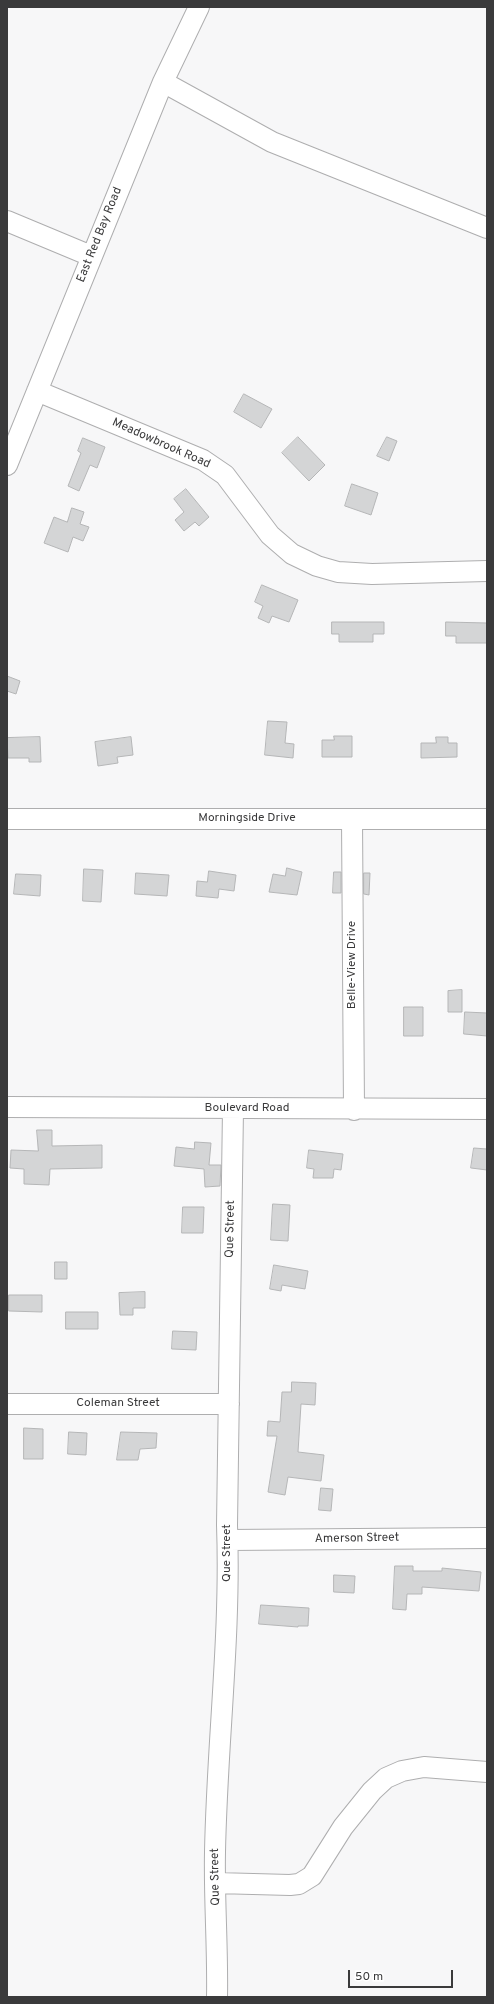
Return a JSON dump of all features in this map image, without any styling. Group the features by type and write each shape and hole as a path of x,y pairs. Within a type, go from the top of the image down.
{"street":[{"name":"East Red Bay Road","path":"7,465 163,82 199,7"},
{"path":"163,82 272,142 487,228"},
{"path":"7,221 91,256"},
{"name":"Meadowbrook Road","path":"37,391 178,449 215,468 225,475 270,536 292,554 304,561 338,572 372,574 487,571"},
{"name":"Morningside Drive","path":"7,819 487,819"},
{"name":"Belle-View Drive","path":"352,819 354,1110"},
{"name":"Boulevard Road","path":"7,1107 354,1110 487,1109"},
{"name":"Que Street","path":"217,1997 218,1950 215,1852 226,1646 233,1109"},
{"name":"Coleman Street","path":"7,1404 229,1404"},
{"name":"Amerson Street","path":"228,1540 487,1538"},
{"path":"216,1883 290,1885 307,1881 312,1876 343,1827 372,1791 386,1778 402,1771 424,1767 487,1772"}],"building":[{"path":"244,394 272,409 261,428 234,412"},
{"path":"298,437 325,465 309,481 282,453"},
{"path":"387,437 397,441 389,461 377,456"},
{"path":"83,438 105,447 97,468 90,465 79,491 68,486 81,453 78,451"},
{"path":"352,484 378,493 371,515 345,506"},
{"path":"186,489 209,517 199,526 195,522 184,531 175,520 184,512 174,499"},
{"path":"72,508 84,512 80,524 89,527 83,541 73,537 68,552 44,543 54,517 67,522"},
{"path":"262,585 298,600 289,622 272,616 269,623 258,618 263,606 255,602"},
{"path":"332,622 384,622 384,634 373,634 373,642 339,642 339,634 332,634"},
{"path":"446,622 487,623 487,643 456,643 456,636 446,636"},
{"path":"7,676 20,681 16,694 7,691"},
{"path":"268,721 287,722 285,743 294,744 293,758 265,755"},
{"path":"334,736 352,736 352,757 322,757 322,740 334,740"},
{"path":"40,737 41,762 29,762 29,758 8,758 7,738"},
{"path":"131,737 133,755 117,757 118,763 98,766 95,742"},
{"path":"436,737 448,737 448,743 457,743 457,757 421,758 421,743 436,743"},
{"path":"287,868 302,872 297,895 269,892 273,874 285,876"},
{"path":"84,869 103,870 101,902 83,901"},
{"path":"209,871 236,875 234,891 219,889 218,898 196,896 197,881 207,882"},
{"path":"334,872 341,872 341,893 333,893"},
{"path":"136,873 169,875 167,896 135,894"},
{"path":"364,873 370,873 369,895 364,894"},
{"path":"16,874 41,875 40,896 14,894"},
{"path":"462,990 462,1012 448,1012 448,991"},
{"path":"404,1007 423,1007 423,1036 404,1036"},
{"path":"465,1012 487,1013 487,1036 464,1034"},
{"path":"37,1130 52,1130 52,1146 102,1145 102,1168 50,1169 49,1185 24,1184 24,1169 10,1168 11,1150 38,1151"},
{"path":"195,1142 211,1143 209,1165 221,1165 220,1186 205,1187 204,1169 174,1166 176,1147 194,1149"},
{"path":"474,1148 487,1149 487,1170 471,1168"},
{"path":"309,1150 343,1154 341,1170 334,1169 333,1178 313,1178 314,1169 307,1168"},
{"path":"273,1204 290,1205 288,1241 271,1240"},
{"path":"183,1207 204,1207 203,1233 182,1233"},
{"path":"55,1262 67,1262 67,1279 55,1279"},
{"path":"274,1265 308,1271 305,1289 282,1285 281,1291 270,1289"},
{"path":"145,1292 145,1308 133,1308 133,1315 120,1315 119,1293"},
{"path":"9,1295 42,1295 42,1312 9,1311"},
{"path":"66,1312 98,1312 98,1329 66,1329"},
{"path":"173,1331 197,1332 196,1350 172,1349"},
{"path":"292,1382 316,1383 315,1405 301,1404 298,1452 324,1455 321,1481 288,1477 285,1495 268,1492 277,1436 267,1436 268,1421 280,1422 282,1392 291,1392"},
{"path":"24,1428 43,1429 43,1459 24,1459"},
{"path":"69,1432 87,1433 86,1455 68,1454"},
{"path":"121,1432 157,1433 156,1448 140,1449 138,1460 117,1460"},
{"path":"321,1488 333,1489 331,1511 319,1510"},
{"path":"395,1566 413,1566 413,1571 442,1571 442,1568 481,1572 479,1591 422,1587 422,1594 407,1594 406,1610 393,1609"},
{"path":"334,1575 355,1576 354,1593 334,1592"},
{"path":"261,1605 309,1608 308,1626 298,1627 259,1624"}]}
